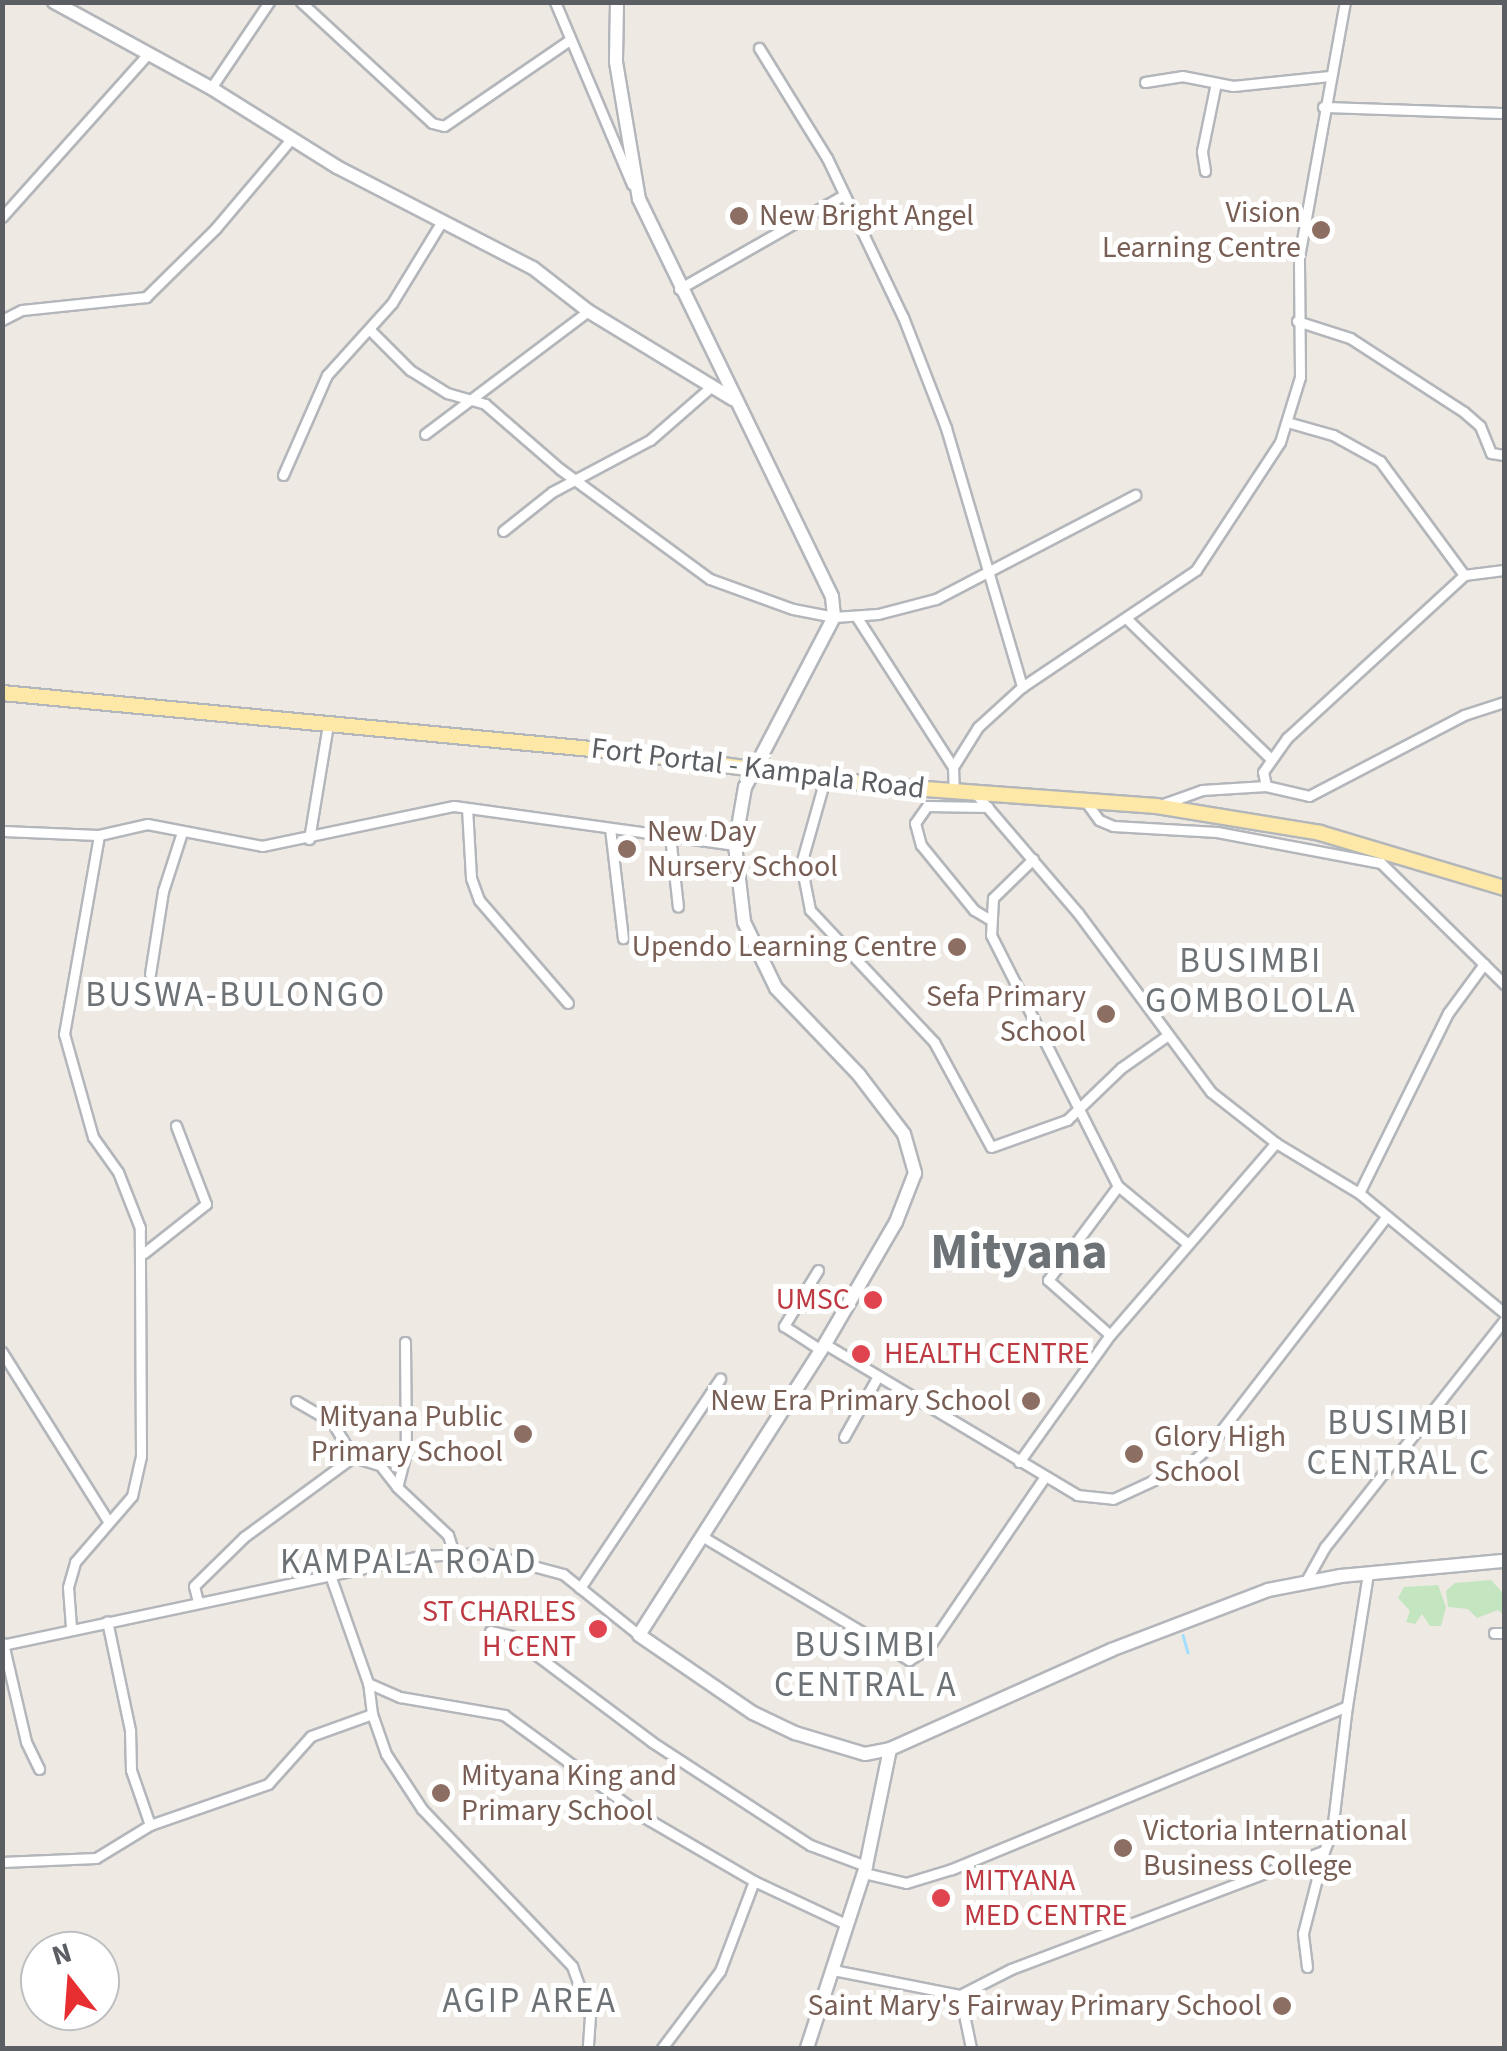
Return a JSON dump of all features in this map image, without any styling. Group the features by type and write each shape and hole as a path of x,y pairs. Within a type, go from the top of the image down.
{"main road":[{"path":"54,2 146,56 211,88 292,139 533,268 588,311 735,400"},
{"path":"617,2 616,62 639,199 679,288 825,580 834,617 750,771 735,845 744,922 756,957 776,988 859,1075 904,1134 915,1172 896,1222 823,1347 705,1538 639,1635 753,1713 795,1733 865,1754 890,1749 1110,1650 1227,1604 1306,1581 1504,1561"},
{"name":"Fort Portal - Kampala Road","path":"2,693 976,794 1156,806 1320,833 1504,888"},
{"path":"807,2048 865,1869 890,1749"}],"street":[{"path":"211,88 270,2"},
{"path":"301,2 432,123 444,126 568,42"},
{"path":"554,2 639,199"},
{"path":"954,791 954,767 978,727 1022,687 1128,620 1196,570 1287,422 1300,376 1300,257 1323,107 1345,2"},
{"path":"760,48 844,195 946,428 1022,687"},
{"path":"2,217 146,56"},
{"path":"1146,82 1182,76 1216,83 1330,76"},
{"path":"1206,171 1202,151 1216,83"},
{"path":"1323,107 1504,113"},
{"path":"2,320 22,310 146,297 292,139"},
{"path":"679,288 844,195"},
{"path":"283,475 327,375 370,330 442,221"},
{"path":"425,434 588,311"},
{"path":"1297,321 1350,338 1464,412 1480,426 1492,453 1504,456"},
{"path":"370,330 431,386 476,398 576,480 728,588 834,617 856,616 936,598 1135,495"},
{"path":"504,531 576,480 650,440 712,386"},
{"path":"1287,422 1347,441 1380,461 1464,575"},
{"path":"1266,786 1270,758 1464,575 1504,570"},
{"path":"856,616 954,767"},
{"path":"1128,620 1270,758"},
{"path":"1156,806 1202,790 1266,786 1308,796 1464,714 1504,702"},
{"path":"310,838 328,724"},
{"path":"824,779 801,864 810,910 934,1042 992,1147 1067,1120 1076,1108 1168,1035"},
{"path":"976,794 1033,859 1211,1092 1276,1143 1359,1193 1504,1316 1325,1547 1306,1581"},
{"path":"1086,802 1113,826 1217,832 1381,862 1504,984"},
{"path":"2,831 98,835 147,824 248,846 310,838 441,806 735,845"},
{"path":"988,807 927,806 915,823 921,845 974,910 989,919 1076,1108 1118,1186 1186,1244"},
{"path":"467,808 471,878 479,900 568,1003"},
{"path":"610,828 624,938"},
{"path":"150,974 163,890 182,832"},
{"path":"72,1627 68,1587 75,1562 140,1482 144,1252 131,1199 93,1138 64,1034 98,835"},
{"path":"670,836 678,908"},
{"path":"989,919 993,898 1033,859"},
{"path":"1359,1193 1448,1013 1484,964"},
{"path":"144,1252 206,1204 176,1126"},
{"path":"1020,1462 1110,1335 1276,1143"},
{"path":"1110,1335 1048,1280 1118,1186"},
{"path":"818,1270 784,1326 878,1376 1044,1478 1091,1500 1113,1499 1190,1463 1387,1216"},
{"path":"397,1486 406,1452 406,1342"},
{"path":"2,1352 108,1520"},
{"path":"844,1437 878,1376"},
{"path":"580,1588 720,1379"},
{"path":"296,1401 332,1422 353,1457 380,1465 448,1535 454,1554"},
{"path":"198,1602 194,1586 244,1537 353,1457"},
{"path":"705,1538 909,1660 928,1648 1044,1478"},
{"path":"39,1769 26,1742 3,1644 72,1627 330,1575 454,1554 486,1553 543,1566 580,1588 639,1635"},
{"path":"1308,1967 1303,1934 1332,1831 1368,1574"},
{"path":"330,1575 368,1683 372,1714 386,1754 422,1809 572,1966 590,2016 588,2048"},
{"path":"106,1621 130,1730 131,1770 150,1825"},
{"path":"490,1631 511,1636 652,1742 810,1845 865,1869 916,1881 1347,1706"},
{"path":"368,1683 400,1697 504,1715 644,1817 754,1881 846,1924"},
{"path":"2,1862 96,1858 150,1825 255,1791 311,1736 372,1714"},
{"path":"833,1970 960,1995 1011,1968 1324,1850"},
{"path":"662,2048 720,1971 754,1881"},
{"path":"960,1995 971,2048"}],"green space":[{"path":"1491,1580 1504,1594 1504,1615 1498,1610 1477,1618 1468,1609 1448,1607 1446,1591 1455,1583"},
{"path":"1438,1585 1446,1607 1441,1626 1430,1626 1422,1614 1415,1624 1406,1622 1410,1611 1398,1598 1404,1587"}],"waterway":[{"path":"1183,1635 1188,1652"}],"place":[{"name":"New Bright Angel","path":"739,216"},
{"name":"Vision Learning Centre","path":"1321,230"},
{"name":"New Day Nursery School","path":"627,849"},
{"name":"Upendo Learning Centre","path":"957,947"},
{"name":"Sefa Primary School","path":"1106,1014"},
{"name":"UMSC","path":"873,1300"},
{"name":"HEALTH CENTRE","path":"861,1354"},
{"name":"New Era Primary School","path":"1031,1401"},
{"name":"Mityana Public Primary School","path":"523,1434"},
{"name":"Glory High School","path":"1134,1454"},
{"name":"ST CHARLES H CENT","path":"598,1629"},
{"name":"Mityana King and Primary School","path":"441,1793"},
{"name":"Victoria International Business College","path":"1123,1848"},
{"name":"MITYANA MED CENTRE","path":"941,1898"},
{"name":"Saint Mary's Fairway Primary School","path":"1282,2006"}],"district":[{"name":"BUSIMBI GOMBOLOLA","path":"1251,981"},
{"name":"BUSWA-BULONGO","path":"236,995"},
{"name":"Mityana","path":"1019,1253"},
{"name":"BUSIMBI CENTRAL C","path":"1399,1443"},
{"name":"KAMPALA ROAD","path":"409,1562"},
{"name":"BUSIMBI CENTRAL A","path":"866,1665"},
{"name":"AGIP AREA","path":"530,2001"}]}
